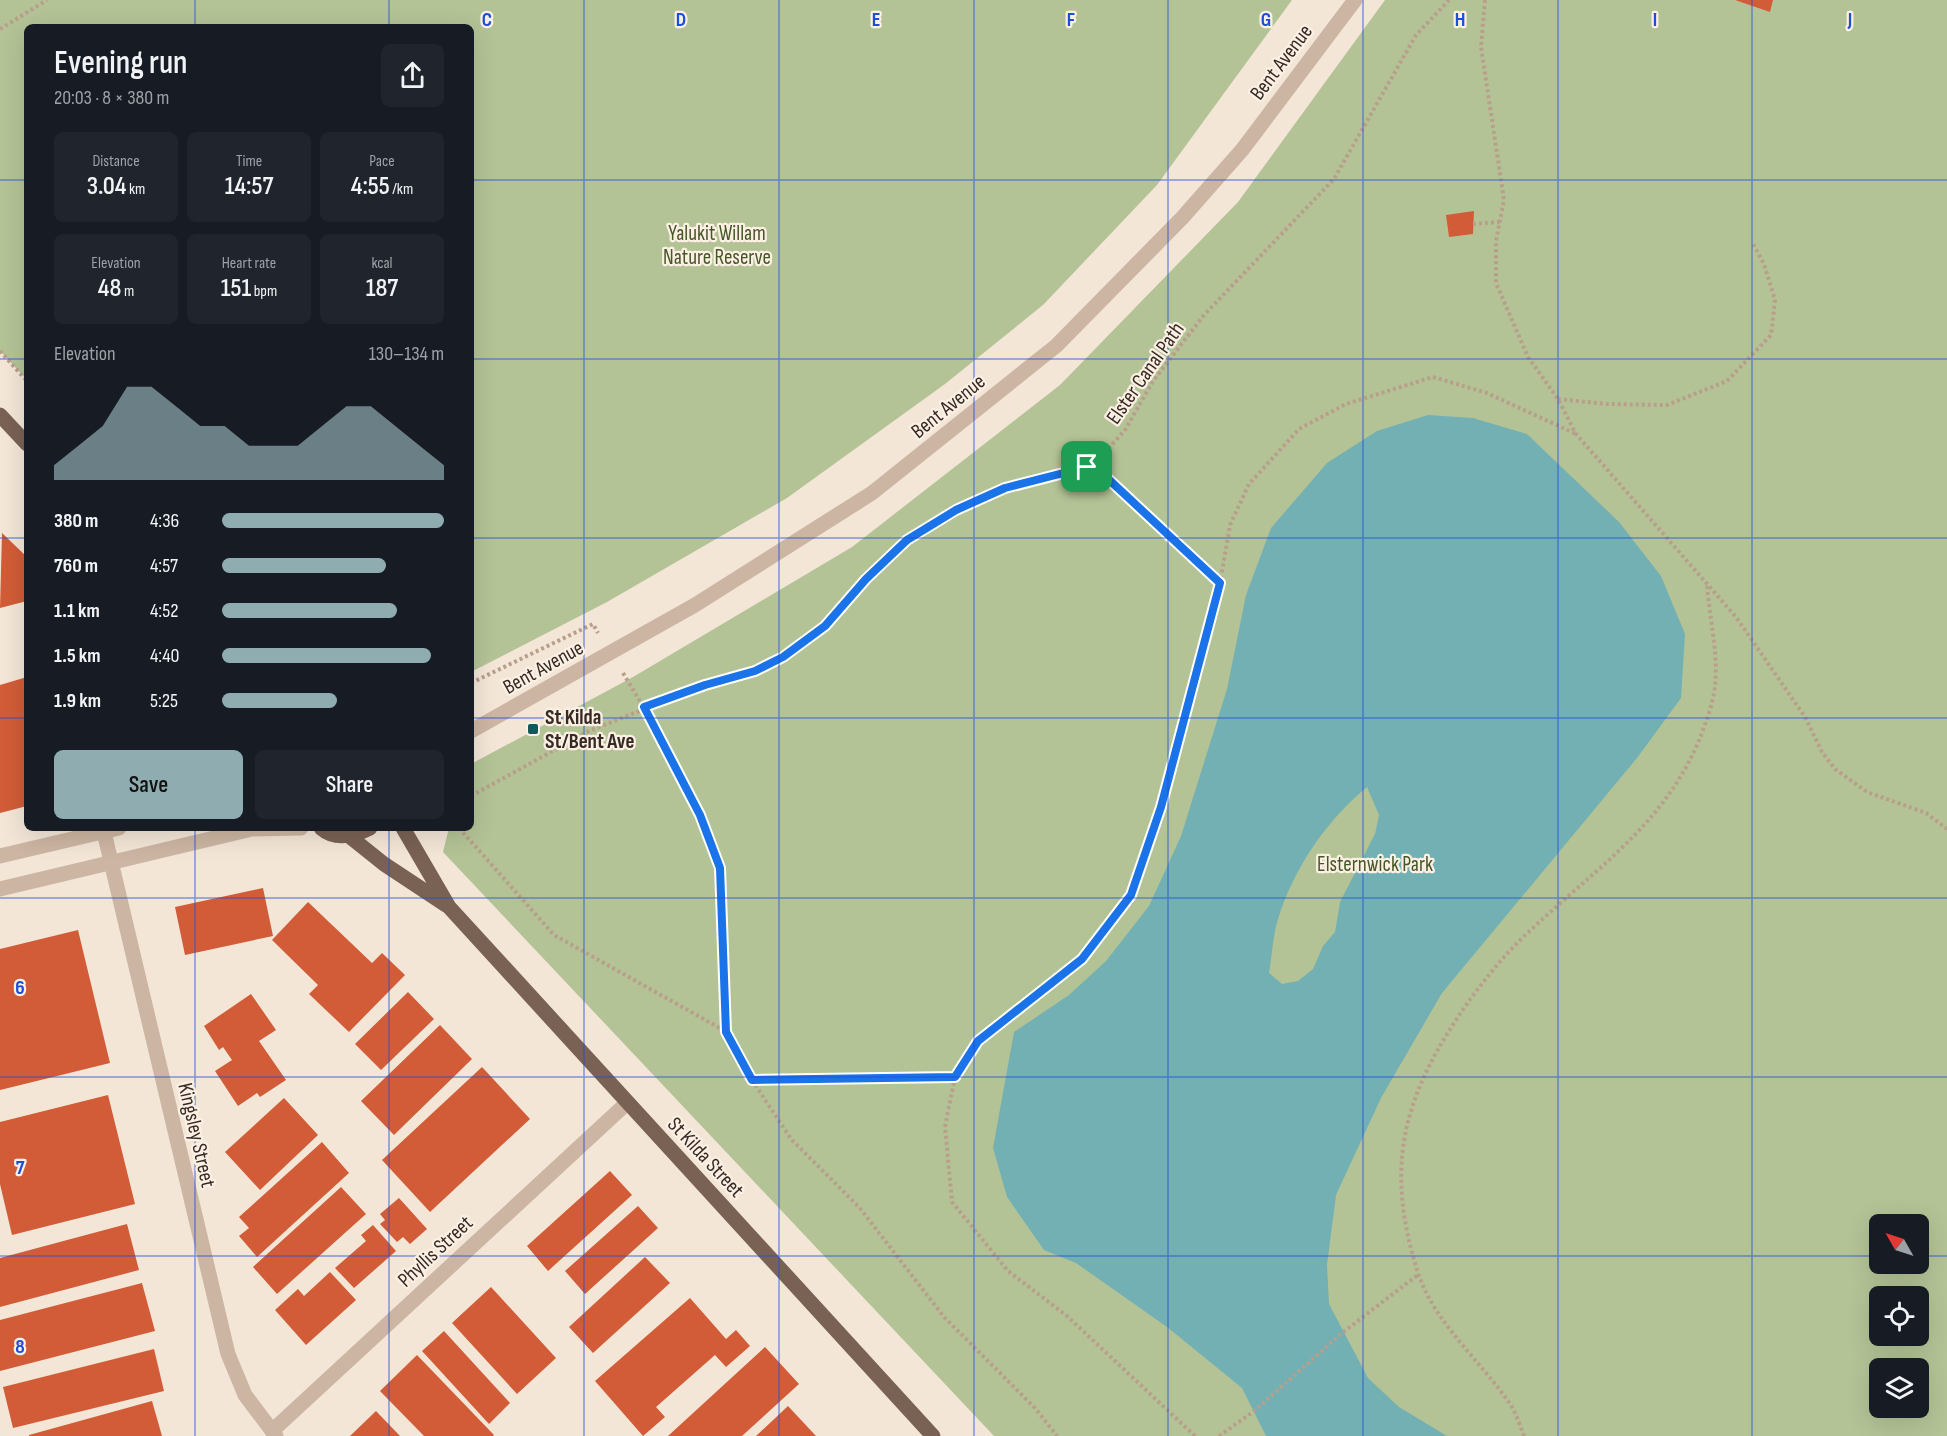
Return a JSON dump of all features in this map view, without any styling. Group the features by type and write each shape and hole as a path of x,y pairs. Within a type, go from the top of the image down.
{"main road":[{"path":"0,415 24,441"},
{"path":"326,831 333,835 350,836 362,831"},
{"name":"St Kilda Street","path":"405,831 449,907 933,1436"},
{"name":"St Kilda Street","path":"350,836 384,864 449,907"}],"street":[{"name":"Bent Avenue","path":"474,729 695,605 872,493 1056,346 1182,218 1242,150 1355,0"},
{"path":"0,856 108,831"},
{"path":"0,889 244,831"},
{"name":"Kingsley Street","path":"104,832 228,1354 245,1395 274,1434"},
{"name":"Phyllis Street","path":"274,1434 627,1103"}],"path":[{"path":"0,29 47,0"},
{"name":"Elster Canal Path","path":"474,794 589,731 644,707 705,685 755,671 783,657 825,626 866,579 907,540 956,510 1005,488 1087,467 1099,459 1125,430 1153,381 1204,315 1334,179 1416,35 1449,0"},
{"path":"1485,0 1481,46 1504,200 1496,241 1497,283 1528,357 1558,399 1576,434 1707,582 1763,655 1805,717 1822,752 1835,769 1867,792 1926,813 1947,829"},
{"path":"1473,224 1499,222"},
{"path":"1558,399 1607,404 1667,405 1727,381 1771,336 1775,300 1764,264 1752,242"},
{"path":"0,351 24,378"},
{"path":"1195,1436 1067,1316 1008,1271 952,1202 945,1127 955,1077 978,1041 1082,959 1131,895 1161,807 1220,583 1230,525 1249,484 1299,429 1346,404 1433,377 1486,393 1576,434"},
{"path":"1087,467 1105,476 1220,583"},
{"path":"1524,1436 1511,1406 1447,1325 1429,1297 1419,1274 1403,1203 1401,1173 1405,1132 1414,1097 1427,1066 1469,1001 1511,949 1644,827 1682,777 1697,747 1718,678 1707,582"},
{"path":"474,682 593,624 598,632"},
{"path":"644,707 700,815 720,868 726,1032 752,1080 791,1139 859,1207 944,1317 1035,1408 1057,1436"},
{"path":"462,831 554,935 726,1032"},
{"path":"752,1080 955,1077"},
{"path":"1219,1436 1253,1412 1342,1333 1419,1274"}],"green space":[{"name":"Yalukit Willam Nature Reserve","path":"0,0 1292,0 1157,185 1043,305 945,384 787,498 607,602 474,670 474,24 24,24 24,377 0,351"},
{"name":"Elsternwick Park","path":"1385,0 1947,0 1947,1436 994,1436 443,852 448,831 474,831 474,762 633,677 852,547 1060,385 1238,202"}],"water":[{"path":"1428,415 1473,418 1527,434 1619,522 1661,576 1685,634 1681,698 1637,758 1442,993 1381,1098 1336,1195 1327,1265 1329,1304 1368,1378 1399,1407 1447,1436 1266,1436 1242,1388 1167,1327 1076,1263 1044,1250 1007,1197 993,1148 1014,1032 1069,995 1106,961 1149,906 1181,836 1227,689 1246,595 1271,528 1327,463 1377,431","holes":["1367,787 1379,815 1375,834 1340,902 1335,932 1323,946 1313,969 1298,981 1282,984 1269,973 1275,932 1285,900 1302,864 1325,830"]}],"building":[{"path":"1735,0 1773,0 1770,12"},
{"path":"1474,211 1473,234 1449,237 1446,215"},
{"path":"2,533 24,554 24,602 0,608"},
{"path":"24,678 24,807 0,813 0,685"},
{"path":"263,888 273,936 185,955 175,907"},
{"path":"308,902 372,963 382,953 405,975 349,1032 309,994 318,985 272,940"},
{"path":"78,930 110,1063 0,1090 0,949"},
{"path":"408,992 434,1019 381,1070 355,1044"},
{"path":"251,994 276,1030 259,1041 286,1080 260,1097 257,1093 238,1106 215,1071 232,1060 223,1047 219,1050 204,1026"},
{"path":"440,1025 472,1059 394,1135 361,1101"},
{"path":"482,1067 530,1119 430,1212 382,1160"},
{"path":"108,1095 135,1204 12,1235 0,1184 0,1122"},
{"path":"284,1098 318,1135 260,1190 225,1152"},
{"path":"322,1142 349,1173 257,1257 239,1236 249,1228 239,1217"},
{"path":"610,1171 632,1195 548,1271 527,1246"},
{"path":"341,1187 366,1214 277,1294 253,1267"},
{"path":"399,1198 427,1229 410,1244 403,1237 397,1242 380,1224 385,1220 380,1214"},
{"path":"638,1206 658,1228 585,1294 565,1271"},
{"path":"127,1224 139,1270 0,1307 0,1258"},
{"path":"373,1225 396,1251 354,1288 335,1268 366,1241 361,1235"},
{"path":"645,1257 670,1283 593,1353 569,1327"},
{"path":"330,1272 356,1300 306,1345 275,1310 298,1289 304,1296"},
{"path":"142,1283 155,1331 0,1371 0,1320"},
{"path":"491,1287 556,1358 517,1394 452,1323"},
{"path":"690,1298 726,1339 736,1330 750,1346 726,1367 715,1355 656,1407 665,1417 643,1436 595,1381"},
{"path":"444,1331 510,1403 489,1424 422,1351"},
{"path":"765,1347 799,1384 742,1436 668,1436"},
{"path":"154,1349 164,1391 13,1428 3,1387"},
{"path":"417,1355 493,1436 424,1436 380,1391"},
{"path":"152,1401 162,1436 29,1436 29,1435"},
{"path":"788,1406 816,1436 756,1436"},
{"path":"376,1411 400,1436 350,1436"}],"place":[{"name":"St Kilda St/Bent Ave","path":"533,729"}],"route":[{"path":"1087,467 1105,476 1220,583 1161,807 1131,895 1082,959 978,1041 955,1077 752,1080 726,1032 720,868 700,815 666,745 644,707 705,685 755,671 783,657 825,626 866,579 907,540 956,510 1005,488 1040,481 1087,467"}]}
